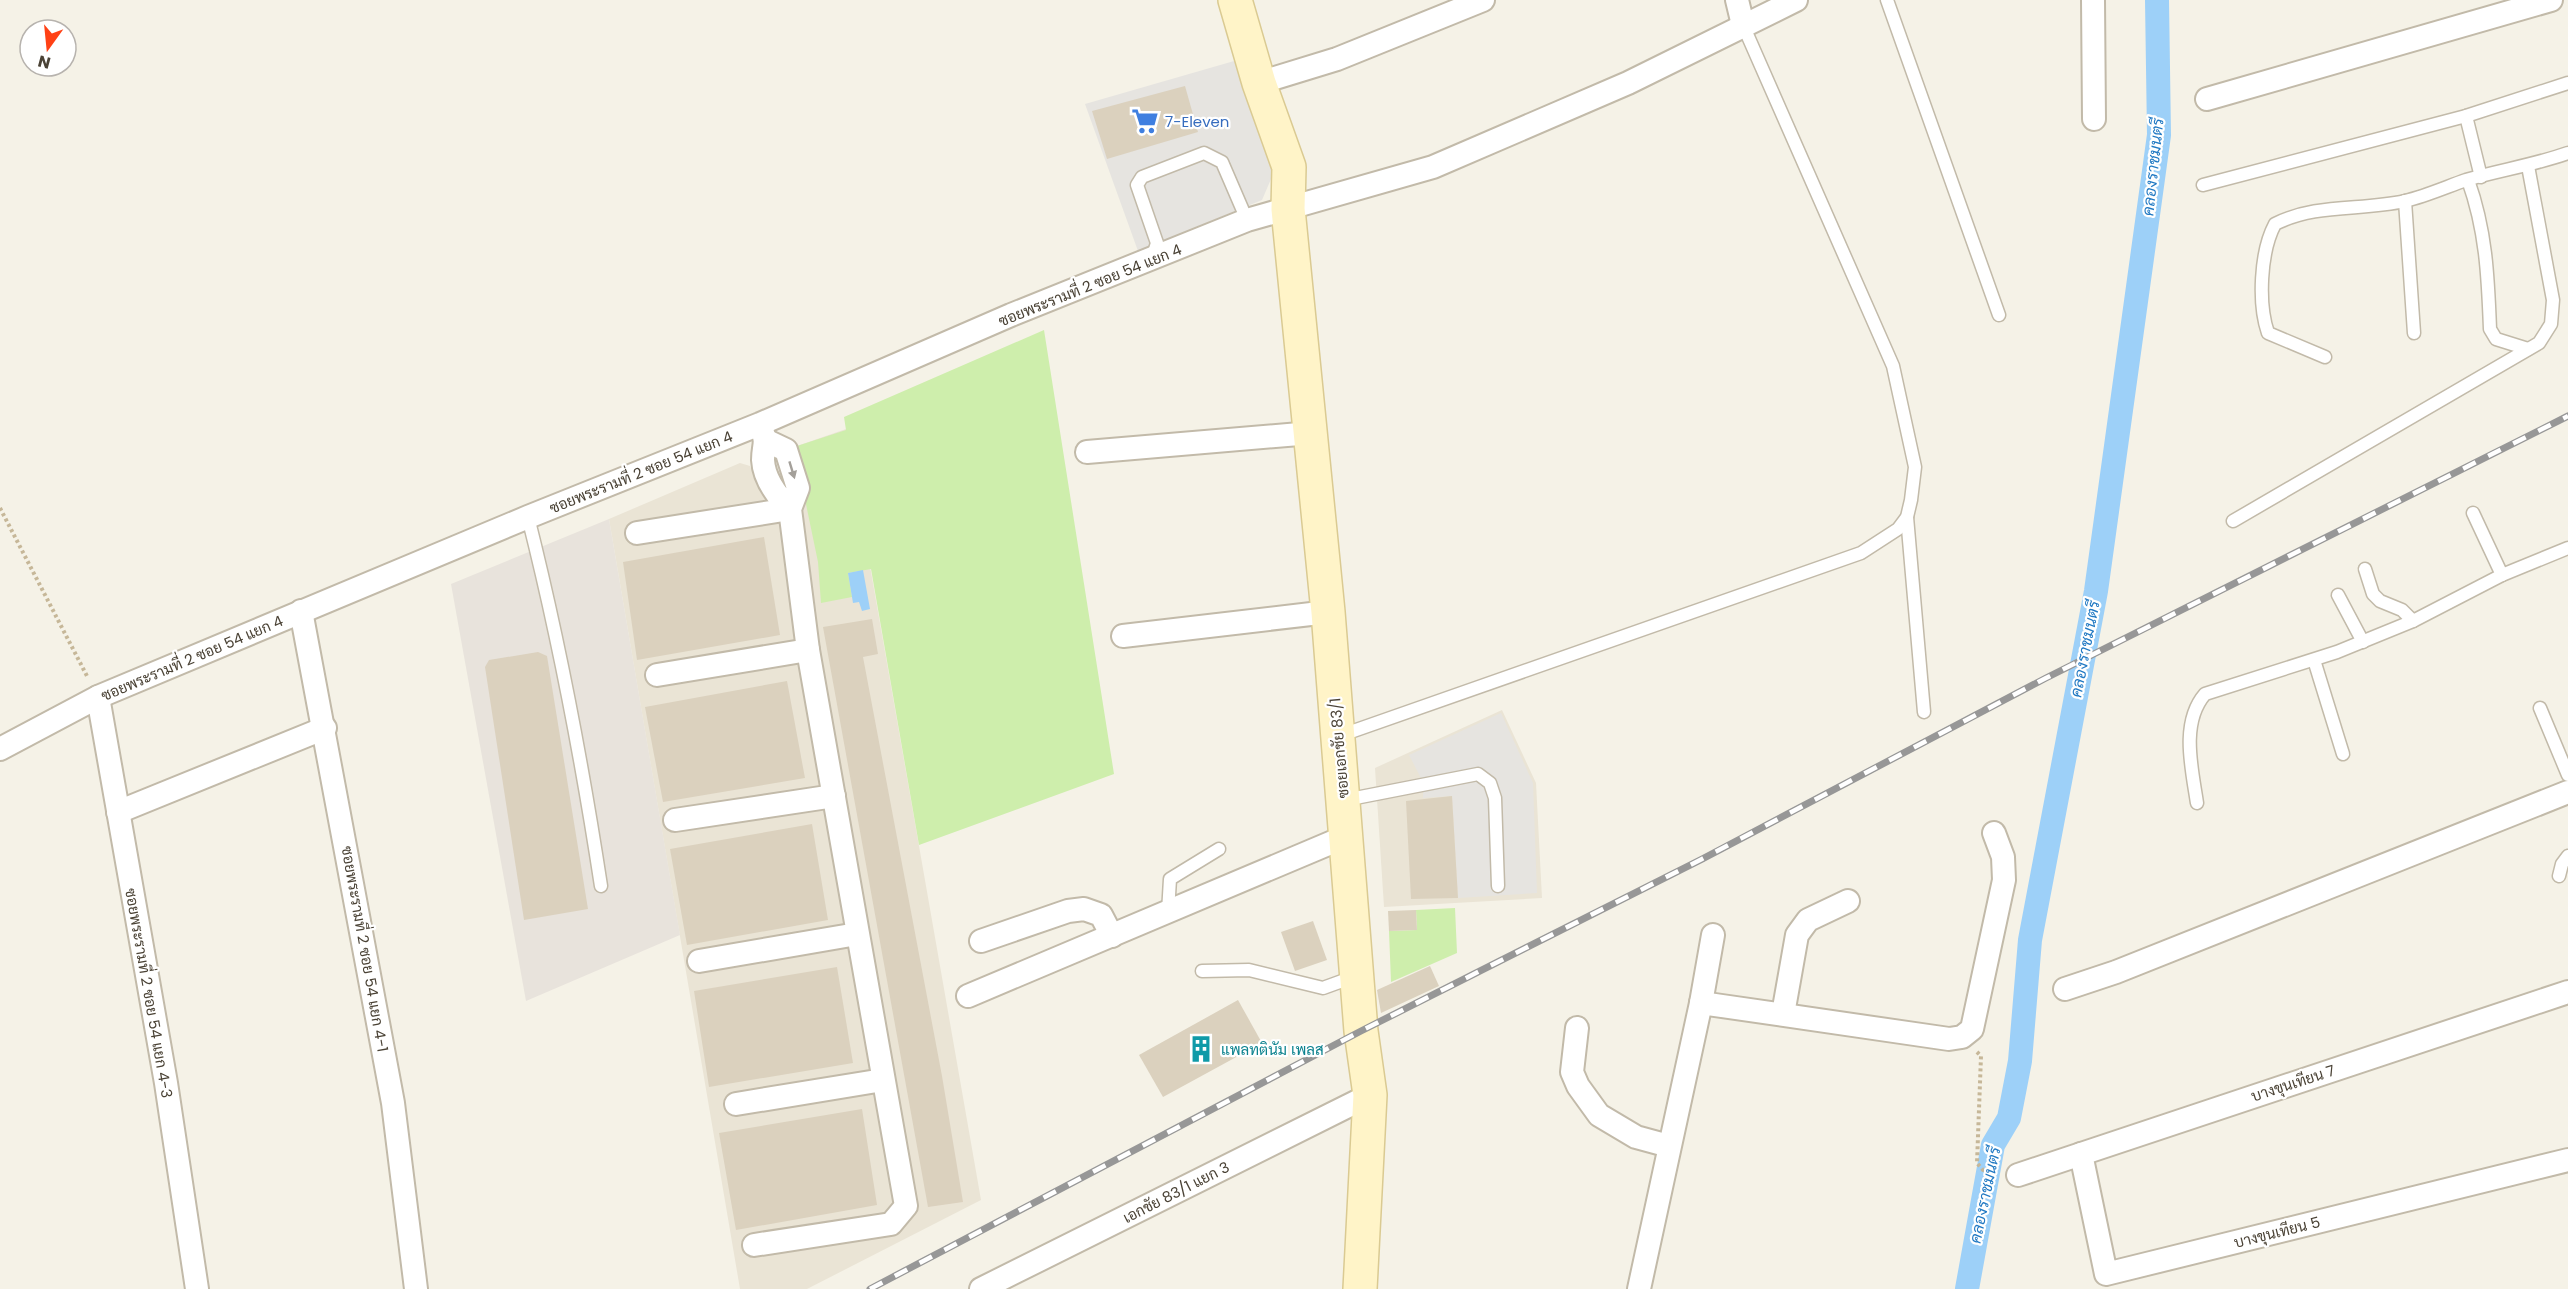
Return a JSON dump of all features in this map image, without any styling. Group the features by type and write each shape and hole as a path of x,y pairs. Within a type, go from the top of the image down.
{"street":[{"name":"ซอยเอกชัย 83/1","path":"1235,0 1259,83 1289,167 1288,208 1328,612 1357,976 1370,1095 1360,1289"},
{"path":"1259,83 1336,59 1484,0"},
{"path":"1737,0 1743,25"},
{"name":"ซอยพระรามที่ 2 ซอย 54 แยก 4","path":"0,749 98,698 301,611 528,517 763,433 1011,315 1151,261 1247,220 1433,167 1628,83 1796,0"},
{"path":"2093,0 2094,119"},
{"path":"2207,99 2551,0"},
{"path":"754,1245 891,1224 906,1206 808,651 790,509 775,494 763,461 763,433"},
{"path":"1087,452 1311,434"},
{"path":"637,533 790,509"},
{"name":"ซอยพระรามที่ 2 ซอย 54 แยก 4-1","path":"301,611 325,728 393,1103 416,1289"},
{"path":"1123,636 1328,612"},
{"path":"657,675 808,651"},
{"name":"ซอยพระรามที่ 2 ซอย 54 แยก 4-3","path":"98,698 166,1083 196,1289"},
{"path":"118,812 325,728"},
{"path":"2065,988 2116,972 2568,792"},
{"path":"675,820 834,796"},
{"path":"1701,1003 1949,1039 1962,1037 1972,1029 2004,880 2003,857 1994,833"},
{"path":"968,996 1347,837"},
{"path":"1783,1014 1797,936 1808,920 1848,901"},
{"path":"981,941 1068,911 1084,909 1101,915 1112,936"},
{"path":"699,961 857,934"},
{"path":"1639,1289 1701,1003 1713,935"},
{"name":"บางขุนเทียน 7","path":"2018,1175 2568,992"},
{"path":"1577,1028 1572,1072 1578,1086 1599,1115 1636,1137 1669,1146"},
{"path":"736,1104 883,1080"},
{"name":"เอกชัย 83/1 แยก 3","path":"981,1289 1370,1095"},
{"name":"บางขุนเทียน 5","path":"2081,1154 2107,1282 2568,1160"}],"lane":[{"path":"1887,0 1999,315"},
{"path":"1743,25 1893,366 1916,467 1907,517 1924,712"},
{"path":"2203,185 2466,116 2568,83"},
{"path":"2466,116 2486,253 2490,330 2496,339 2528,349"},
{"path":"1151,261 1157,243 1137,184 1142,177 1204,153 1214,156 1222,162 1247,220"},
{"path":"2325,357 2268,333 2262,314 2262,291 2271,231 2275,224 2293,215 2311,211 2404,201 2474,178 2528,166 2568,153"},
{"path":"2233,520 2539,343 2550,324 2553,300 2528,166"},
{"path":"2404,201 2414,333"},
{"path":"2473,513 2502,575"},
{"path":"528,517 551,610 578,737 601,886"},
{"path":"1338,736 1861,553 1898,529 1907,517"},
{"path":"2198,803 2189,748 2194,707 2205,694 2363,642 2413,621 2502,575 2568,548"},
{"path":"2365,569 2373,594 2380,601 2402,610 2413,621"},
{"path":"2338,595 2363,642"},
{"path":"2314,660 2343,754"},
{"path":"2540,708 2568,775"},
{"path":"1344,800 1478,774 1490,783 1495,798 1498,886"},
{"path":"1168,912 1170,879 1219,849"},
{"path":"2559,876 2562,864 2568,856"},
{"path":"1202,970 1249,970 1323,988 1357,976"}],"path":[{"path":"0,508 98,698"},
{"path":"1962,1037 1981,1056 1977,1163 1983,1170"}],"shaded area":[{"path":"1241,59 1274,172 1262,200 1138,251 1085,104"},
{"path":"846,429 981,1200 807,1289 740,1289 609,519 740,463 750,466 756,481 775,473 780,488 791,485 792,490 797,446"},
{"path":"609,519 680,935 526,1001 451,584"},
{"path":"1502,710 1536,783 1542,898 1384,907 1375,768"},
{"path":"1501,713 1533,783 1537,893 1458,898 1452,796 1423,798 1423,782 1409,755"}],"green space":[{"path":"1044,330 1114,774 919,845 871,569 848,573 852,597 821,603 818,562 796,456 797,446 846,430 844,417"},
{"path":"1455,908 1457,953 1391,982 1389,931 1417,930 1416,910"}],"water":[{"path":"863,570 870,609 862,611 859,602 853,603 848,573"}],"building":[{"name":"7-Eleven","path":"1185,86 1198,132 1107,159 1092,111"},
{"path":"764,537 780,635 637,660 623,562"},
{"path":"872,619 878,654 863,657 942,1076 963,1202 928,1207 823,627"},
{"path":"538,652 547,656 588,909 524,920 485,667 489,660"},
{"path":"787,681 805,778 663,802 645,707"},
{"path":"1452,796 1458,898 1411,899 1406,801"},
{"path":"812,824 828,920 687,945 670,849"},
{"path":"1416,910 1417,930 1389,931 1388,911"},
{"path":"1313,921 1327,960 1295,971 1281,932"},
{"path":"1430,966 1439,986 1381,1013 1377,990"},
{"path":"837,967 853,1063 709,1087 694,991"},
{"name":"แพลทตินัม เพลส","path":"1238,1000 1262,1043 1163,1097 1139,1055"},
{"path":"862,1109 877,1205 736,1230 719,1133"}],"waterway":[{"name":"คลองราชมนตรี","path":"1967,1289 1993,1145 2009,1118 2020,1061 2030,940 2096,591 2159,135 2157,0"}],"railway":[{"path":"870,1289 1361,1031 1702,859 2046,678 2568,416"}],"place":[{"name":"7-Eleven","path":"1145,121"},
{"name":"แพลทตินัม เพลส","path":"1201,1049"}]}
